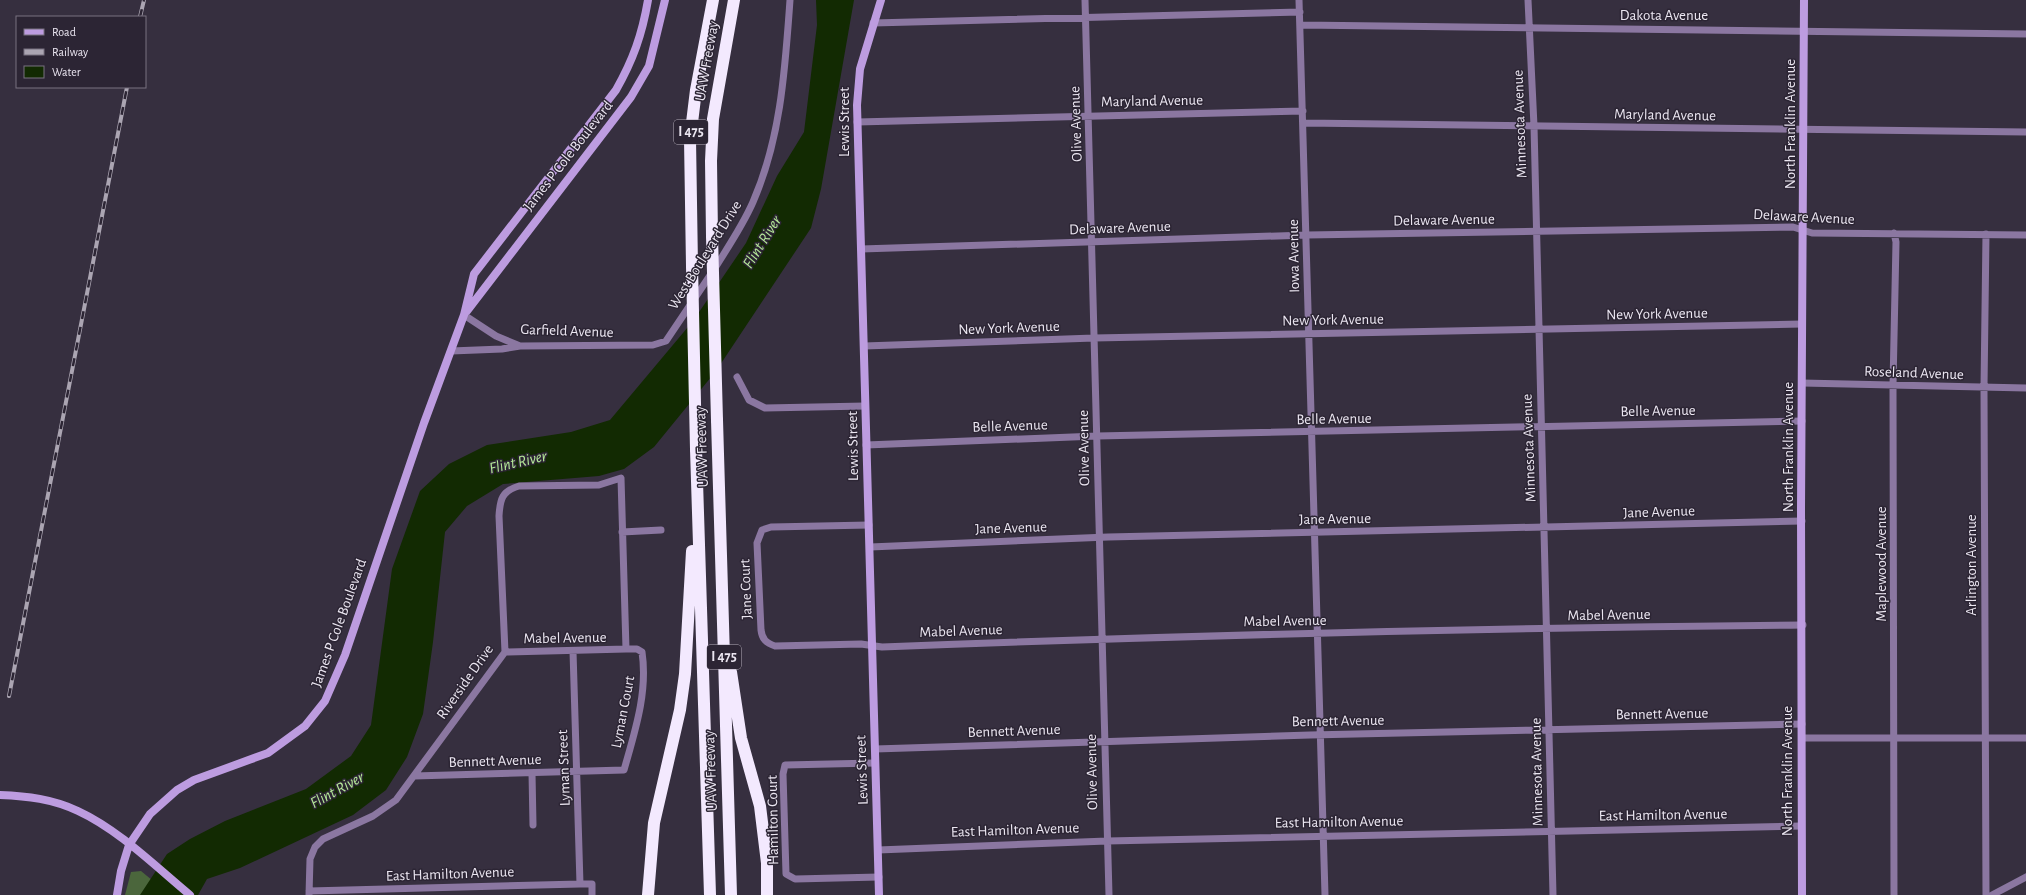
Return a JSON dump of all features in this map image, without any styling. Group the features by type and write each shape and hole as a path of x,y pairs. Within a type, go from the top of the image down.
{"highway":[{"name":"UAW Freeway","path":"710,895 696,449 690,139 696,90 713,0"},
{"name":"UAW Freeway","path":"731,895 711,161 713,119 734,0"},
{"path":"648,895 654,823 680,710 685,674 697,470"},
{"path":"723,620 741,738 756,789 762,818 767,863 767,895"}],"street":[{"name":"James P Cole Boulevard","path":"118,895 121,871 129,845 150,814 177,790 194,780 268,753 305,726 325,701 345,654 424,423 464,315 474,274 616,90 632,62 645,18 648,0"},
{"name":"James P Cole Boulevard","path":"464,315 631,97 649,66 665,0"},
{"name":"West Boulevard Drive","path":"653,345 666,341 729,246 753,203 768,159 777,120 785,76 790,0"},
{"name":"Lewis Street","path":"879,895 857,87 860,69 881,0"},
{"name":"Olive Avenue","path":"1085,0 1109,895"},
{"name":"Iowa Avenue","path":"1300,0 1325,895"},
{"name":"Minnesota Avenue","path":"1528,0 1534,126 1553,895"},
{"name":"North Franklin Avenue","path":"1802,895 1802,324 1804,0"},
{"path":"874,23 1300,12"},
{"name":"Dakota Avenue","path":"1301,25 1803,30 2026,34"},
{"name":"Maryland Avenue","path":"857,122 1303,111"},
{"name":"Maryland Avenue","path":"1304,123 2026,132"},
{"name":"Delaware Avenue","path":"861,249 1307,235 1793,227 1812,233 2026,235"},
{"name":"Maplewood Avenue","path":"1894,233 1896,242 1893,385 1894,895"},
{"name":"Arlington Avenue","path":"1986,234 1984,388 1986,895"},
{"name":"Garfield Avenue","path":"464,315 496,336 520,346 653,345"},
{"name":"New York Avenue","path":"864,346 1094,338 1802,324"},
{"path":"450,351 502,349 520,346"},
{"path":"737,377 749,400 765,408 866,406"},
{"name":"Roseland Avenue","path":"1802,382 2026,388"},
{"name":"Belle Avenue","path":"866,445 1097,436 1312,433 1802,421"},
{"name":"Riverside Drive","path":"309,893 310,859 315,847 323,839 373,816 396,800 505,652 499,516 500,500 504,493 518,486 599,485 621,478 622,532"},
{"name":"Jane Avenue","path":"870,547 1099,538 1802,521"},
{"name":"Jane Court","path":"769,644 761,636 757,543 762,530 771,527 869,525"},
{"path":"626,649 622,532 661,530"},
{"name":"Mabel Avenue","path":"769,644 775,646 861,644 882,647 1318,633 1803,625"},
{"name":"Mabel Avenue","path":"505,652 626,649"},
{"name":"Lyman Court","path":"624,770 642,700 644,669 642,652 637,649 626,649"},
{"name":"Lyman Street","path":"573,651 580,884"},
{"name":"Bennett Avenue","path":"875,749 1320,735 1802,724"},
{"path":"1802,738 2026,738"},
{"name":"Hamilton Court","path":"875,763 785,765 783,774 786,874 795,879 878,877"},
{"name":"Bennett Avenue","path":"414,776 624,770"},
{"path":"532,773 533,825"},
{"path":"0,795 40,799 66,806 101,824 190,895"},
{"name":"East Hamilton Avenue","path":"878,850 1107,841 1801,826"},
{"path":"1992,895 2026,877"},
{"name":"East Hamilton Avenue","path":"309,893 592,884 592,895"}],"shaded area":[{"path":"141,871 170,895 125,895 131,872"}],"water":[{"name":"Flint River","path":"816,0 854,0 821,189 811,228 716,371 654,447 624,469 599,476 503,484 467,506 445,532 433,642 423,714 407,757 386,790 353,815 240,868 207,879 198,895 140,895 167,854 190,839 225,821 306,789 351,756 371,725 392,569 420,491 449,464 487,445 571,432 610,420 693,321 746,243 777,176 804,132 817,25"}],"railway":[{"path":"140,16 144,0"},
{"path":"9,696 127,88"}]}
